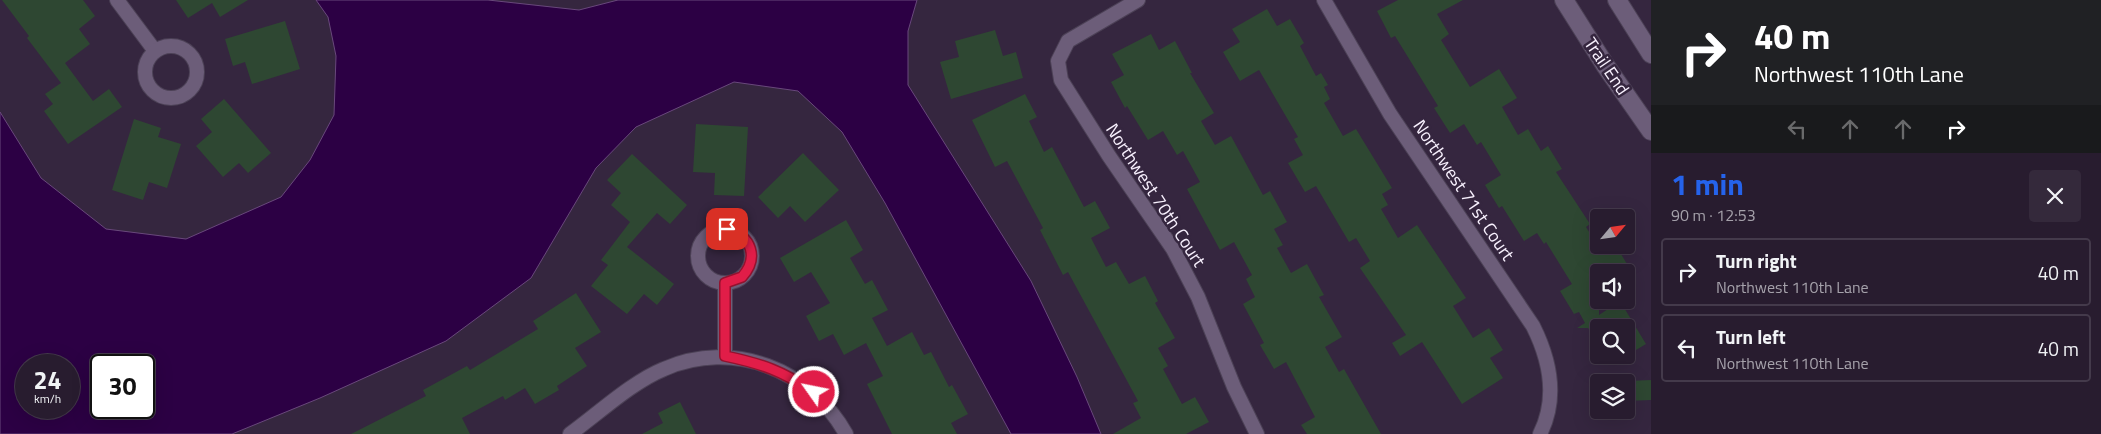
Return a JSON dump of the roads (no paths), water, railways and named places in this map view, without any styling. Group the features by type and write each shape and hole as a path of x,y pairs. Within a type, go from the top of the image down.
{"street":[{"path":"117,0 155,51"},
{"name":"Northwest 70th Court","path":"1138,0 1068,41 1058,61 1061,80 1109,156 1173,249 1198,297 1234,387 1257,434"},
{"name":"Northwest 71st Court","path":"1324,0 1390,114 1533,326 1545,350 1550,377 1549,408 1540,434"},
{"name":"Trail End","path":"1564,0 1605,65 1651,131"},
{"path":"1617,0 1651,54"},
{"path":"725,283 725,356"},
{"path":"570,434 663,369 692,360 725,356 756,363 786,374 814,392 838,420 846,434"}]}
